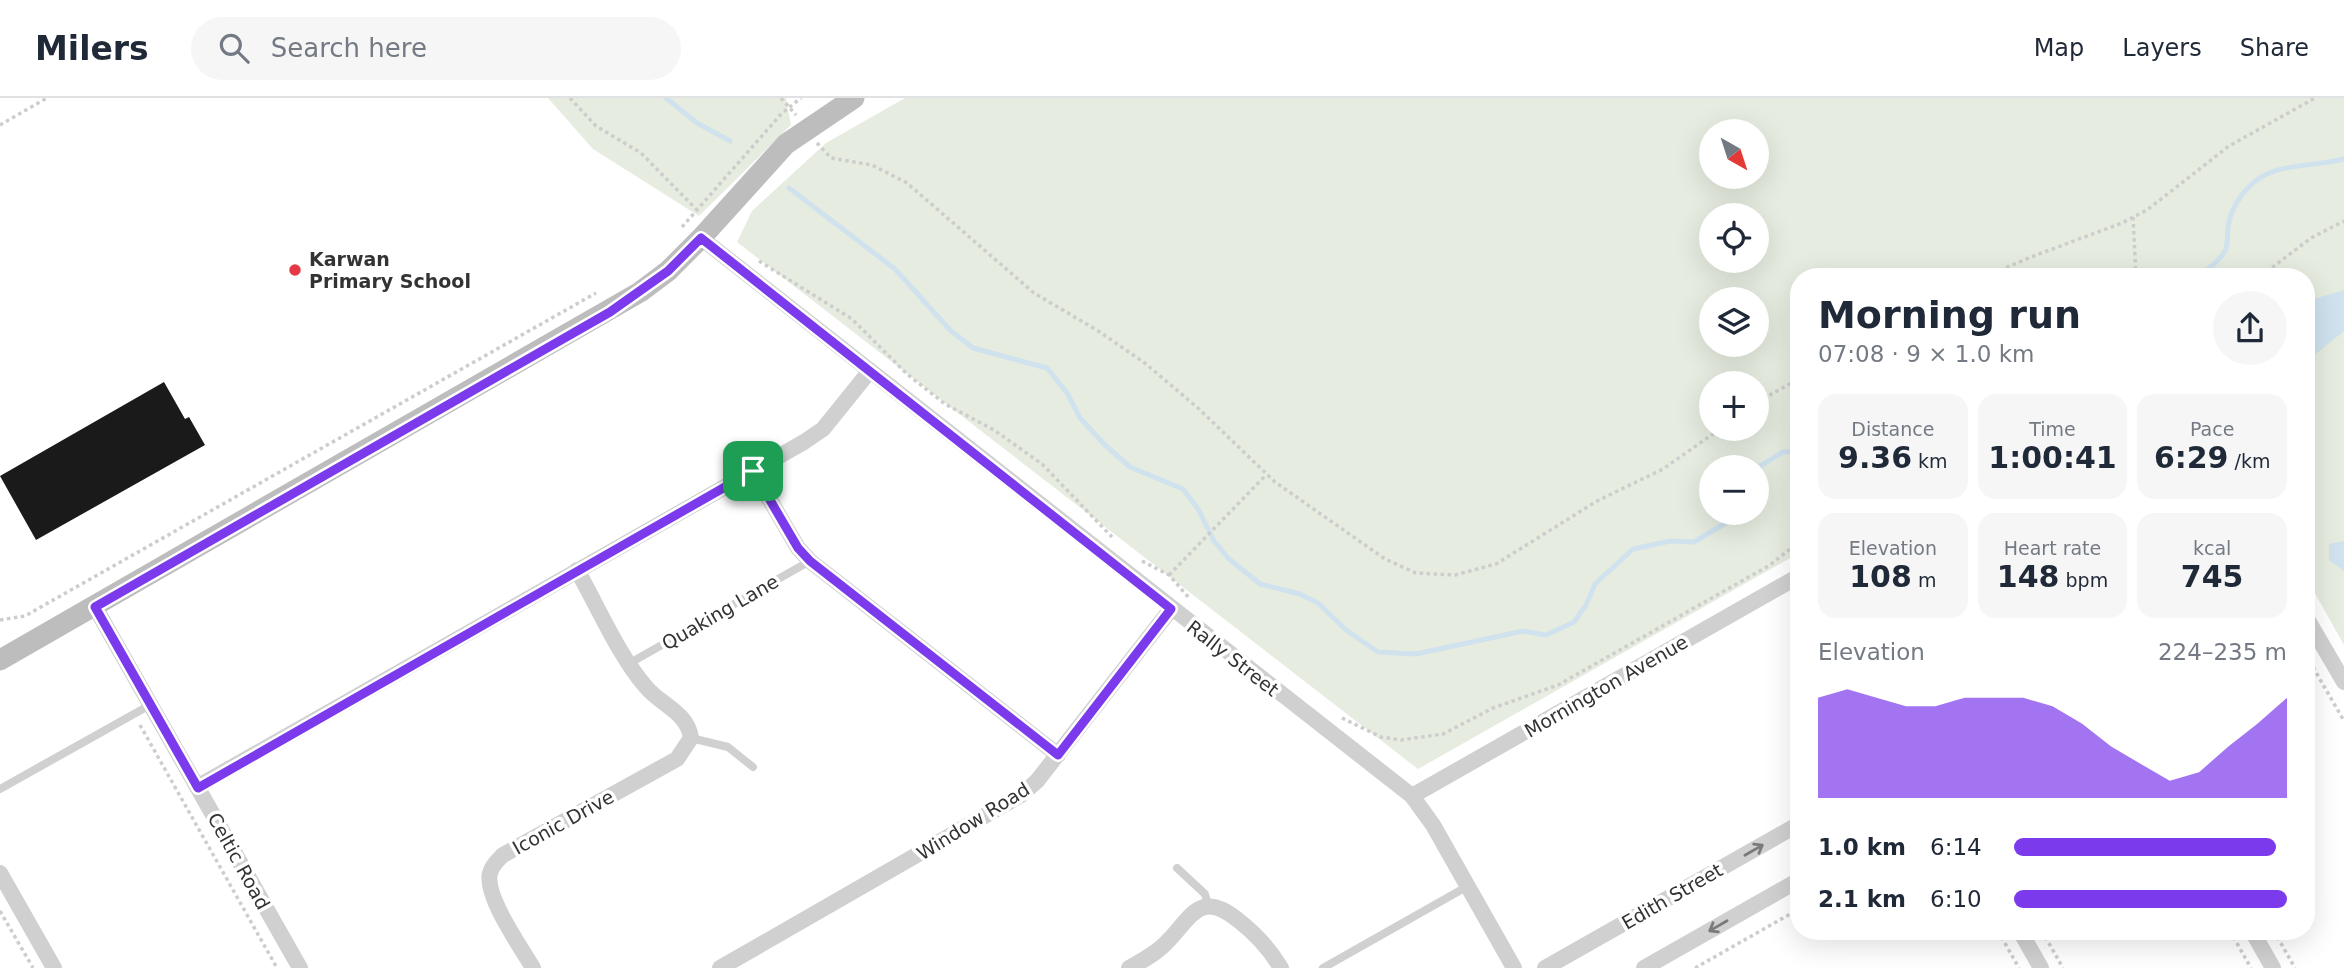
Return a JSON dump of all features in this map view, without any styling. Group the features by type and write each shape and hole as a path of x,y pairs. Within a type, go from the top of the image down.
{"street":[{"path":"0,659 610,312 668,271 704,224 806,129 826,105 854,98"},
{"name":"Rally Street","path":"704,224 869,372 1412,796 1433,825 1514,968"},
{"path":"198,788 823,429 869,372"},
{"path":"753,471 798,548 810,561 1058,755"},
{"path":"577,570 630,663 650,692 689,726 691,738"},
{"name":"Mornington Avenue","path":"1412,796 1790,581"},
{"name":"Celtic Road","path":"95,607 296,967"},
{"name":"Window Road","path":"719,968 1005,806 1037,781 1171,609"},
{"path":"2315,632 2344,682"},
{"name":"Iconic Drive","path":"533,968 493,897 489,873 494,864 503,855 677,759 691,738"},
{"name":"Edith Street","path":"1545,968 1790,829"},
{"path":"2,880 54,968"},
{"path":"1644,968 1790,885"},
{"path":"1129,968 1164,945 1189,916 1208,905 1220,907 1261,938 1281,968"},
{"path":"2025,940 2041,968"},
{"path":"2257,940 2273,968"}],"lane":[{"name":"Quaking Lane","path":"630,663 810,561"},
{"path":"0,789 150,705"},
{"path":"691,738 728,747 753,767"},
{"path":"1177,868 1205,894 1208,905"},
{"path":"1324,968 1468,886"}],"path":[{"path":"0,125 47,98"},
{"path":"570,98 596,126 641,153 704,224"},
{"path":"781,98 831,158 872,165 907,183 1034,293 1100,332 1146,364 1199,410 1266,475 1385,559 1416,573 1455,575 1496,564 1597,501 1663,469 1703,441"},
{"path":"677,233 704,224 789,107 801,98"},
{"path":"2007,268 2133,217 2229,146 2315,98"},
{"path":"2133,217 2135,268"},
{"path":"2272,268 2311,237 2344,221"},
{"path":"752,256 852,319 907,374 945,404 994,430 1042,464 1113,538"},
{"path":"0,620 25,616 606,287"},
{"path":"1769,395 1790,384"},
{"path":"1170,575 1266,475"},
{"path":"1336,714 1363,731 1381,737 1401,740 1443,734 1493,708 1558,685 1770,565 1790,549"},
{"path":"1136,558 1170,575 1195,605"},
{"path":"2315,671 2344,721"},
{"path":"133,714 277,968"},
{"path":"0,911 33,968"},
{"path":"1695,968 1790,914"},
{"path":"2003,940 2019,968"},
{"path":"2047,940 2063,968"},
{"path":"2236,940 2252,968"},
{"path":"2279,940 2295,968"}],"shaded area":[{"path":"548,98 786,98 791,125 699,216 593,149"},
{"path":"905,98 2344,98 2344,645 2315,593 2315,268 1790,268 1790,558 1418,769 737,242 752,211 826,143"}],"water":[{"path":"2344,290 2344,331 2315,355 2315,299"},
{"path":"2344,541 2344,571 2329,560 2329,544"}],"building":[{"path":"164,382 185,419 189,417 205,445 36,540 0,476"}],"waterway":[{"path":"666,98 697,123 730,141"},
{"path":"2209,268 2224,253 2233,211 2254,182 2278,170 2344,159"},
{"path":"789,188 895,269 950,330 973,348 1047,368 1067,393 1080,418 1105,445 1130,467 1183,489 1198,509 1214,541 1228,558 1260,584 1300,594 1318,603 1346,630 1378,652 1416,654 1523,631 1546,635 1574,622 1586,605 1595,584 1633,549 1670,541 1694,542 1722,525"},
{"path":"1769,461 1783,452 1790,452"}],"place":[{"name":"Karwan Primary School","path":"295,270"}],"route":[{"path":"701,238 1171,609 1058,755 810,561 798,548 753,471 198,788 95,607 610,312 668,271 701,238"}]}
